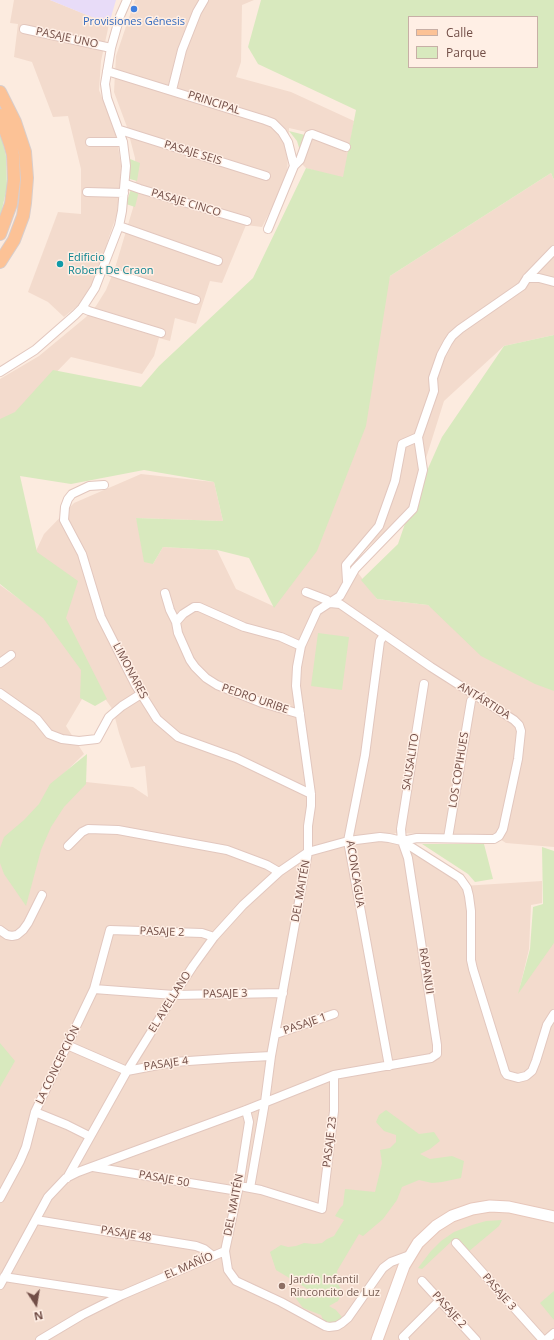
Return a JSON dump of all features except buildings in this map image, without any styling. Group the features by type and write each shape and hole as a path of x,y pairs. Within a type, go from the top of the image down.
{"main road":[{"path":"0,92 15,122 25,152 27,178 26,203 19,228 8,251 0,262"},
{"path":"0,115 10,144 14,168 11,204 0,234"}],"street":[{"path":"0,372 35,350 82,308 95,288 119,226 126,184 126,166 120,130 106,91 106,78 111,48 120,16 127,0"},
{"path":"172,90 182,50 197,12 204,0"},
{"name":"PASAJE UNO","path":"24,29 111,48"},
{"name":"PRINCIPAL","path":"107,71 172,90 273,123 282,132 288,142 294,166"},
{"name":"PASAJE SEIS","path":"120,130 266,176"},
{"path":"268,229 294,166 300,160 309,135 312,134 346,147"},
{"path":"90,142 123,142"},
{"name":"PASAJE CINCO","path":"126,184 248,221"},
{"path":"87,192 124,193"},
{"path":"119,226 218,261"},
{"path":"347,582 346,565 378,526 395,481 402,444 418,437 434,391 433,378 441,355 448,342 460,329 522,286 527,278 554,250"},
{"path":"103,269 196,300"},
{"path":"527,278 539,278 554,282"},
{"path":"82,308 161,333"},
{"name":"DEL MAITÉN","path":"250,1188 265,1102 271,1056 308,852 308,826 311,794 296,686 297,667 301,646 317,611 340,596 355,569 413,509 422,470 418,437"},
{"name":"LIMONARES","path":"104,485 89,486 72,494 65,507 64,520 82,554 101,617 141,694 157,719 178,737 236,758 311,794"},
{"name":"ANTÁRTIDA","path":"306,592 327,600 330,603 340,604 384,636 514,720 519,725 521,731 518,759 503,830 501,833 494,839 417,838 402,841"},
{"name":"PEDRO URIBE","path":"165,593 170,610 176,622 178,633 190,660 195,668 206,678 227,689 300,714"},
{"path":"176,622 194,607 198,607 244,627 281,637 301,646"},
{"name":"ACONCAGUA","path":"384,636 380,641 365,755 348,841 389,1066"},
{"path":"0,663 11,655"},
{"name":"SAUSALITO","path":"402,841 401,828 424,684"},
{"path":"0,693 37,719 49,734 62,739 79,741 97,739 109,718 122,706 141,694"},
{"name":"LOS COPIHUES","path":"448,838 471,701"},
{"path":"68,846 82,832 88,829 118,830 228,850 267,865 279,872"},
{"name":"EL AVELLANO","path":"0,1285 48,1197 66,1178 127,1071 174,994 214,936 243,905 279,872 308,852 348,841 380,837 402,841"},
{"path":"402,841 460,878 467,888 471,911 472,964 504,1072 510,1077 518,1078 526,1076 532,1070 547,1026 554,1014"},
{"name":"RAPANUI","path":"334,1075 431,1058 437,1054 437,1045 408,858 402,841"},
{"path":"0,930 7,935 12,936 17,935 23,930 42,895"},
{"name":"PASAJE 2","path":"110,930 202,933 214,936"},
{"name":"LA CONCEPCIÓN","path":"0,1198 26,1147 35,1112 94,989 110,930"},
{"name":"PASAJE 3","path":"94,989 174,994 283,993"},
{"name":"PASAJE 1","path":"276,1034 334,1014"},
{"path":"67,1045 127,1071"},
{"name":"PASAJE 4","path":"127,1071 174,1062 271,1056"},
{"name":"EL AVELLANO","path":"66,1178 91,1166 246,1110 334,1075"},
{"name":"PASAJE 23","path":"322,1210 334,1111 334,1075"},
{"name":"DEL MAITÉN","path":"225,1252 238,1189 249,1122 246,1110"},
{"path":"35,1112 89,1136"},
{"name":"PASAJE 50","path":"91,1166 238,1189 250,1188 261,1190 322,1210"},
{"path":"377,1340 397,1283 410,1255 418,1244 436,1226 452,1216 472,1209 490,1206 510,1207 554,1218"},
{"name":"PASAJE 48","path":"36,1220 196,1246 204,1249 213,1256"},
{"name":"PASAJE 3","path":"456,1243 543,1340"},
{"name":"EL MAÑÍO","path":"40,1340 82,1315 122,1295 225,1252 228,1270 236,1281 281,1302 324,1326 337,1326 348,1318 383,1268 391,1262 410,1255"},
{"path":"4,1277 122,1295"},
{"name":"PASAJE 2","path":"422,1281 476,1340"},
{"path":"404,1339 440,1300"},
{"path":"546,1340 554,1333"}],"shaded area":[{"path":"14,0 50,0 109,24 101,61 99,90 116,134 121,165 117,214 100,269 83,301 64,317 48,302 28,292 58,212 81,214 81,169 68,116 53,117 32,62 14,57 18,24 10,23"},
{"path":"50,0 116,0 109,24"},
{"path":"135,0 254,0 242,5 241,62 236,77 291,92 354,121 344,180 306,168 301,163 311,133 289,128 287,178 262,227 246,225 222,283 210,281 196,324 175,318 170,341 159,338 154,356 142,374 71,357 17,413 0,421 0,379 39,356 86,317 96,306 106,290 115,268 133,208 136,178 135,158 127,127 114,92 116,56"},
{"path":"551,173 554,180 554,335 504,346 444,401 410,509 351,563 377,599 428,605 554,689 554,847 506,843 495,836 394,833 463,886 542,881 542,903 531,905 529,949 520,987 554,939 554,1340 0,1340 0,857 39,850 49,826 62,805 86,782 133,787 148,797 145,766 131,768 113,710 106,700 64,618 35,553 44,534 74,503 141,474 214,482 223,521 136,518 153,564 163,547 217,550 236,589 273,606 390,276"},
{"path":"0,585 44,617 83,669 82,699 66,726 84,754 52,785 41,805 0,854"}],"green space":[{"path":"261,0 554,0 554,180 551,173 390,276 366,426 317,551 274,608 249,558 217,550 163,547 153,564 144,562 136,518 223,521 214,482 144,470 71,484 20,476 37,552 78,581 66,618 107,699 95,706 80,698 81,670 43,618 0,584 0,419 15,412 53,370 141,387 159,366 253,278 306,168 343,177 356,110 258,64 248,47"},
{"path":"0,131 6,156 7,187 0,218"},
{"path":"289,131 305,135 301,154 297,141"},
{"path":"130,159 140,163 137,181 130,179"},
{"path":"131,189 139,191 135,207 126,204"},
{"path":"554,335 554,691 535,684 481,656 428,605 377,599 361,580 398,544 410,509 442,437 504,346"},
{"path":"318,633 349,637 342,690 311,686"},
{"path":"87,754 86,784 64,807 51,827 41,850 26,906 4,874 0,863 0,848 4,837 24,820 39,804 50,784"},
{"path":"422,844 484,844 493,879 475,882 468,874"},
{"path":"542,847 554,851 554,943 518,994 530,949 533,907 543,904"},
{"path":"0,1043 15,1061 0,1087"},
{"path":"386,1110 419,1134 434,1132 440,1141 430,1149 420,1154 430,1159 452,1156 464,1161 461,1178 432,1183 419,1180 402,1187 397,1200 383,1219 363,1236 359,1234 337,1271 339,1286 343,1291 338,1301 329,1306 336,1310 346,1322 333,1327 324,1322 321,1315 303,1308 292,1293 299,1294 305,1299 315,1296 306,1288 276,1270 270,1252 281,1245 288,1247 304,1243 322,1243 334,1236 344,1220 335,1216 343,1205 345,1189 375,1192 382,1163 380,1150 390,1148 396,1142 396,1135 384,1131 376,1122 379,1115"},
{"path":"502,1220 499,1226 468,1252 455,1238 422,1269 418,1268 441,1241 454,1232 486,1221"},
{"path":"554,1291 554,1320 540,1303"}],"place":[{"name":"Provisiones Génesis","path":"134,9"},
{"name":"Edificio Robert De Craon","path":"60,264"},
{"name":"Jardín Infantil Rinconcito de Luz","path":"282,1286"}]}
